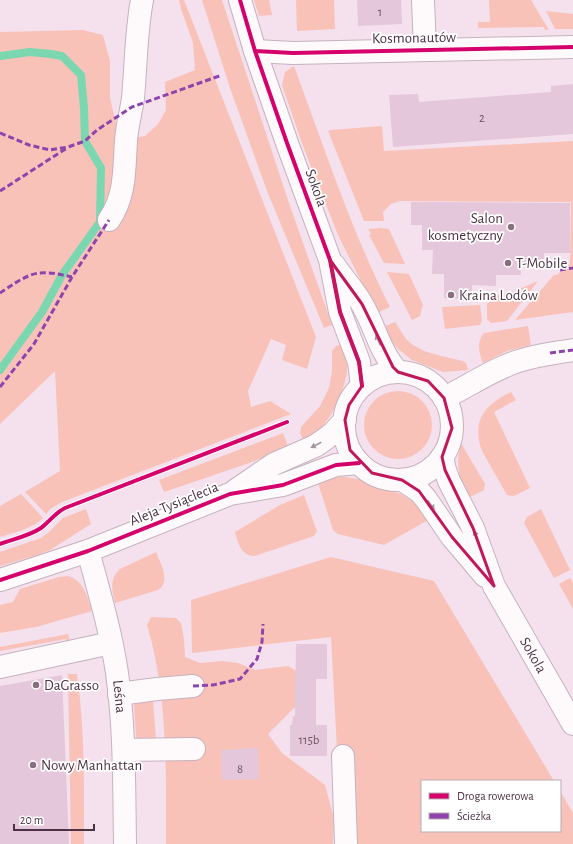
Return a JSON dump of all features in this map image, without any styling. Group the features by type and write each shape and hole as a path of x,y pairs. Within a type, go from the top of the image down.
{"street":[{"path":"109,220 116,210 122,191 126,139 133,99 139,14 142,0"},
{"name":"Sokola","path":"240,0 255,50 287,143 330,260 340,312 359,362 362,386"},
{"path":"423,0 425,50"},
{"name":"Kosmonautów","path":"255,50 293,52 573,46"},
{"name":"Sokola","path":"330,260 362,304 386,356 398,372"},
{"path":"444,398 505,366 520,360 538,355 573,350"},
{"path":"398,372 414,375 428,381 434,386 444,398 450,413 452,428 449,444 442,457 431,469 417,476 402,480 379,476 372,473 359,463 350,450 345,436 345,420 349,405 357,392 369,381 383,374 398,372"},
{"name":"Aleja Tysiąclecia","path":"230,494 274,464 315,446 334,432 345,420"},
{"name":"Sokola","path":"442,457 449,481 473,528 494,586 573,724"},
{"name":"Aleja Tysiąclecia","path":"0,580 88,551 230,494 283,485 336,465 359,463"},
{"name":"Sokola","path":"402,480 419,491 426,499 452,537 494,586"},
{"name":"Leśna","path":"88,551 106,615 119,694 124,750 125,844"},
{"path":"0,667 111,643"},
{"path":"119,694 157,688 193,686"},
{"path":"124,750 194,749"},
{"path":"343,756 346,844"}],"highlighted area":[{"path":"330,260 362,304 393,367 398,372 428,381 444,398 452,428 442,457 445,470 473,528 494,586 452,537 419,491 402,480 372,473 350,450 345,420 349,405 362,386 359,362 340,312"}],"shaded area":[{"path":"179,0 184,0 316,337 307,369 282,360 286,345 271,339 248,391 251,407 270,401 291,414 62,502 50,509 46,514 25,492 60,471 55,371 0,424 0,32 83,30 103,35 110,61 110,98 119,136 133,138 145,136 158,124 166,110 165,82 195,70 193,43"},
{"path":"202,0 222,0 290,206 332,325 324,328 267,191 230,88"},
{"path":"254,0 269,0 272,15 259,16"},
{"path":"296,0 334,0 335,29 297,31"},
{"path":"489,0 531,0 549,30 545,30 544,27 478,28 478,22 490,22"},
{"path":"546,11 573,14 573,29 555,29"},
{"path":"294,66 350,218 390,307 377,313 338,235 303,146 282,85 285,72"},
{"path":"382,126 384,151 573,141 573,312 515,320 554,275 557,275 570,263 571,202 400,201 391,204 383,212 384,221 364,221 328,131"},
{"path":"368,229 389,229 405,264 384,263 369,235 371,234"},
{"path":"387,272 409,274 423,305 420,316 412,320"},
{"path":"538,281 507,321 491,323 487,319 487,304 498,295 510,293"},
{"path":"480,305 482,320 480,325 445,329 442,307"},
{"path":"395,322 406,339 413,345 424,351 463,361 466,363 468,370 443,372 412,360 397,348 383,327"},
{"path":"528,326 531,345 507,351 483,363 479,351 479,344 481,336 484,333"},
{"path":"343,344 347,361 347,371 338,401 330,416 321,428 303,440 300,433 301,427 320,406 329,388 332,371 332,351 336,346"},
{"path":"398,391 411,394 422,401 429,412 432,425 429,438 422,449 411,456 398,459 385,456 374,449 367,438 364,425 367,412 374,401 385,394"},
{"path":"511,392 516,400 494,412 530,488 514,496 507,495 482,451 478,431 479,422 487,408"},
{"path":"283,433 288,446 255,461 164,492 159,480"},
{"path":"461,443 485,484 484,490 468,498 462,484 458,465"},
{"path":"338,476 358,479 401,494 416,504 428,520 384,545 338,534 333,530 317,480"},
{"path":"21,494 43,518 29,528 0,537 0,506"},
{"path":"304,495 317,531 314,536 255,556 246,554 243,551 235,532 280,505"},
{"path":"86,509 91,524 50,550 0,566 0,552 41,538 63,518"},
{"path":"541,509 570,570 554,578 524,523 527,517"},
{"path":"156,552 164,572 164,582 162,587 158,590 115,603 112,585 114,577 120,569"},
{"path":"331,557 434,581 553,780 421,780 421,832 561,832 561,793 573,813 573,844 342,844 331,637 192,653 191,600"},
{"path":"68,576 78,581 81,585 92,611 36,627 0,633 0,605 13,602 20,589 59,577"},
{"path":"570,578 573,583 573,609 559,584"},
{"path":"151,617 176,618 181,623 185,657 200,663 222,661 238,663 255,670 288,666 310,679 306,702 293,709 268,734 282,753 325,785 334,819 333,844 166,844 166,762 159,679 147,625"},
{"path":"68,634 72,648 68,649 66,639 0,651 0,647"},
{"path":"68,674 77,674 80,695 84,759 84,844 71,844"},
{"path":"153,700 156,740 141,740 136,737 134,705 138,701"}],"building":[{"path":"357,0 401,0 402,24 358,26"},
{"path":"573,84 573,134 393,147 389,95 418,94 419,102 551,92 551,86"},
{"path":"411,202 570,203 570,253 544,253 544,264 520,264 521,275 496,275 496,286 472,285 472,299 444,298 444,274 432,274 433,250 422,250 422,225 411,225"},
{"path":"296,644 327,644 327,679 316,679 316,725 327,725 327,756 290,756 290,725 292,725 293,716 295,716"},
{"name":"Nowy Manhattan","path":"62,675 69,844 0,844 0,686"},
{"path":"258,748 259,779 222,780 221,750"}],"waterway":[{"path":"0,56 30,52 62,56 81,75 85,141 101,168 100,222 62,275 42,312 0,370"}],"marked path":[{"path":"0,133 29,145 50,150 68,147 85,141 97,130 132,107 222,75"},
{"path":"0,191 67,148"},
{"path":"0,387 34,344 72,277 109,220"},
{"path":"560,270 573,268"},
{"path":"0,293 19,281 35,274 48,273 72,277"},
{"path":"550,353 573,350"},
{"path":"193,686 213,685 240,679 257,659 262,642 263,624"}],"cycle path":[{"path":"240,0 255,51 330,260 340,312 359,362 362,386"},
{"path":"255,51 293,53 573,47"},
{"path":"0,544 36,531 44,526 58,512 65,508 287,422"},
{"path":"0,580 88,551 230,494 283,485 336,465 359,463"}],"place":[{"name":"Salon kosmetyczny","path":"511,227"},
{"name":"T-Mobile","path":"508,263"},
{"name":"Kraina Lodów","path":"451,295"},
{"name":"DaGrasso","path":"36,685"},
{"name":"Nowy Manhattan","path":"33,765"}]}
